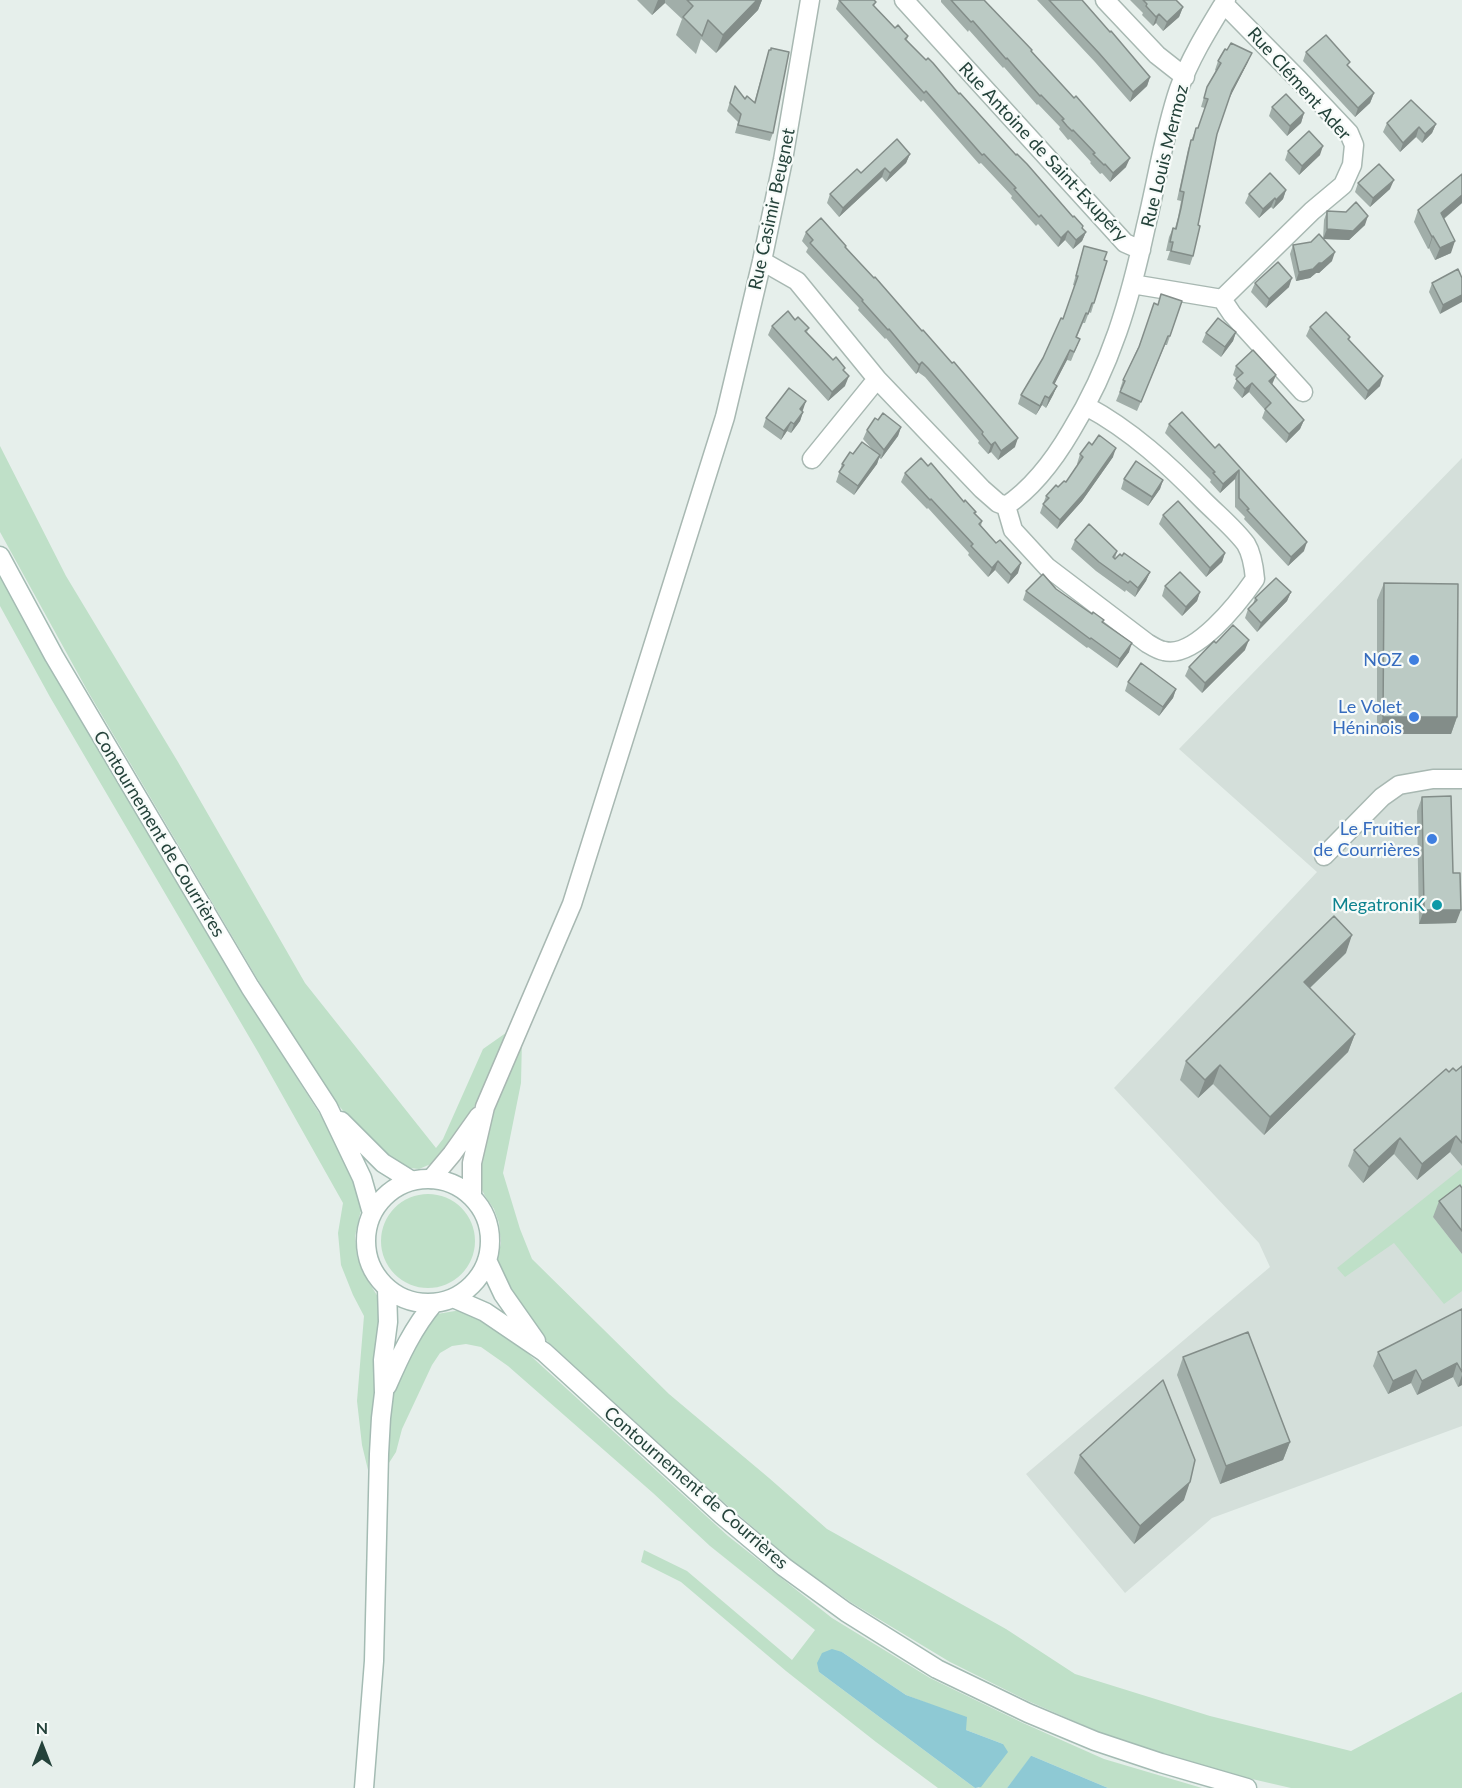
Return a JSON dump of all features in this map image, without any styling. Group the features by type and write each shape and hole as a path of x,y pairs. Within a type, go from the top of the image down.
{"street":[{"name":"Rue Casimir Beugnet","path":"485,1107 572,904 725,417 783,160 810,0"},
{"name":"Rue Antoine de Saint-Exupéry","path":"904,0 1125,243 1141,250 1128,303 1110,356 1086,406 1050,463 1023,494 1006,506"},
{"path":"1105,0 1157,55 1185,77"},
{"name":"Rue Louis Mermoz","path":"1141,250 1165,139 1179,88 1225,2"},
{"name":"Rue Clément Ader","path":"1222,299 1312,211 1343,186 1352,165 1354,145 1349,133 1225,2"},
{"path":"762,261 796,282 877,379 982,489 998,503 1006,506 1013,530 1047,567 1147,643 1165,652 1184,650 1199,641 1240,601 1255,579 1247,546 1170,467 1135,437 1086,406"},
{"path":"1132,284 1222,299 1232,314 1303,392"},
{"path":"812,459 877,379"},
{"name":"Contournement de Courrières","path":"0,556 54,656 250,987 328,1107 362,1178 372,1213"},
{"path":"1324,856 1382,797 1399,785 1433,779 1462,779"},
{"name":"Contournement de Courrières","path":"328,1107 382,1164 412,1181"},
{"path":"431,1179 452,1154 485,1107"},
{"path":"472,1196 472,1163 485,1107"},
{"path":"431,1179 453,1184 472,1196 486,1219 490,1233 487,1260 474,1283 453,1298 434,1303 409,1300 387,1289 371,1267 366,1254 365,1240 372,1213 388,1192 412,1181 431,1179"},
{"name":"Contournement de Courrières","path":"487,1260 502,1294 544,1352"},
{"path":"364,1788 374,1661 381,1418 384,1393 383,1359 388,1322 387,1289"},
{"name":"Contournement de Courrières","path":"453,1298 485,1311 544,1352 714,1508 784,1567 846,1612 937,1669 1028,1713 1095,1741 1247,1788"},
{"path":"384,1393 413,1332 434,1303"}],"shaded area":[{"path":"1462,458 1462,1426 1212,1518 1125,1593 1026,1474 1270,1267 1259,1243 1114,1088 1317,872 1179,749"}],"green space":[{"path":"0,446 66,576 178,762 305,983 436,1148 443,1139 483,1049 510,1030 463,1128 438,1161 419,1169 399,1167 360,1130 332,1098 261,985 87,690 0,532"},
{"path":"0,576 69,700 243,993 340,1146 363,1201 355,1236 357,1256 362,1271 378,1297 381,1309 368,1470 362,1445 357,1401 364,1316 341,1265 338,1233 343,1203 258,1052 50,697 0,606"},
{"path":"522,1039 521,1083 503,1173 532,1259 669,1394 827,1529 1006,1629 1075,1674 1210,1716 1351,1751 1462,1692 1462,1788 1291,1788 1239,1776 1106,1735 1028,1701 950,1662 852,1603 791,1560 720,1499 546,1340 529,1321 499,1277 497,1260 501,1243 499,1223 494,1209 478,1182 478,1160 502,1082"},
{"path":"1462,1168 1462,1197 1433,1217 1462,1254 1462,1291 1444,1304 1394,1243 1345,1277 1337,1268"},
{"path":"428,1194 446,1198 461,1208 471,1223 475,1241 471,1259 461,1274 446,1284 428,1288 410,1284 395,1274 385,1259 381,1241 385,1223 395,1208 410,1198"},
{"path":"461,1310 472,1312 510,1337 728,1536 832,1618 930,1678 1023,1723 1104,1759 1202,1788 1108,1788 1032,1756 1007,1788 979,1788 1003,1744 966,1730 932,1705 906,1695 842,1652 819,1672 975,1788 938,1788 786,1671 681,1582 641,1562 644,1550 687,1571 792,1660 815,1630 710,1546 508,1366 481,1347 466,1344 452,1346 440,1353 402,1429 396,1452 387,1466 391,1400 402,1364 429,1318 437,1314"}],"water":[{"path":"832,1649 842,1652 906,1695 967,1717 966,1730 1003,1744 1008,1752 981,1787 975,1788 819,1672 817,1663 822,1653"},
{"path":"1032,1756 1108,1788 1007,1788"}],"building":[{"path":"687,0 757,0 723,35 708,20 702,36 683,17 693,6"},
{"path":"839,0 874,0 876,2 873,5 895,28 898,25 908,36 905,39 926,60 928,58 933,63 959,94 1027,164 1086,232 1076,240 1068,231 1061,238"},
{"path":"951,0 984,0 1074,98 1076,96 1130,158 1113,173"},
{"path":"1049,0 1082,0 1150,77 1133,92"},
{"path":"1143,0 1176,0 1183,7 1167,22 1159,14 1156,17"},
{"path":"1326,35 1350,62 1347,65 1374,93 1358,108 1306,52"},
{"path":"1231,43 1252,53 1232,90 1217,134 1193,256 1171,251 1173,242 1170,242 1181,208 1184,192 1180,191 1191,140 1198,128 1208,99 1204,98 1207,87 1221,63 1218,61"},
{"path":"771,48 789,52 773,133 738,125 741,114 730,103 735,86 745,99 747,96 755,103"},
{"path":"1286,94 1304,113 1290,126 1272,107"},
{"path":"1411,100 1436,124 1425,134 1419,127 1403,143 1387,123"},
{"path":"1309,131 1323,146 1302,166 1288,151"},
{"path":"897,139 910,154 890,173 885,168 843,208 830,194 857,169 861,173"},
{"path":"1379,164 1394,180 1373,198 1358,183"},
{"path":"1270,173 1286,190 1263,209 1249,194"},
{"path":"1462,174 1462,195 1441,213 1455,241 1440,248 1418,210"},
{"path":"1356,202 1368,216 1353,231 1327,229 1327,211 1346,212"},
{"path":"821,218 922,331 952,363 954,362 1018,438 1001,451 995,442 991,445 982,434 983,432 928,368 922,362 919,365 810,243 813,240 806,232"},
{"path":"1319,234 1335,252 1313,269 1299,272 1293,245 1311,242"},
{"path":"1084,246 1107,252 1104,260 1107,261 1094,303 1088,314 1086,313 1076,337 1080,339 1074,352 1070,350 1053,383 1057,386 1049,398 1045,396 1040,406 1021,395 1043,358 1061,318 1063,319 1078,276 1076,276"},
{"path":"1278,262 1292,278 1269,299 1255,283"},
{"path":"1458,269 1462,278 1462,295 1443,305 1432,283"},
{"path":"1161,294 1182,301 1170,336 1168,336 1141,402 1120,392 1154,303 1158,305"},
{"path":"788,311 795,320 798,317 809,328 805,331 833,360 836,357 845,368 843,370 849,376 832,392 772,326"},
{"path":"1326,312 1383,376 1368,391 1310,327"},
{"path":"1218,318 1236,332 1225,347 1206,333"},
{"path":"1253,350 1276,375 1269,381 1304,420 1289,434 1265,409 1271,403 1252,383 1245,389 1236,379 1243,373 1236,366"},
{"path":"789,388 806,401 800,409 803,412 794,424 791,422 784,431 766,418"},
{"path":"1182,412 1215,448 1219,444 1307,542 1291,557 1247,510 1249,509 1239,498 1239,470 1223,484 1213,473 1215,472 1169,424"},
{"path":"883,413 901,427 884,450 867,430 875,418 878,420"},
{"path":"1099,435 1116,448 1085,492 1060,520 1043,504 1049,498 1046,496 1056,485 1058,487 1064,481 1066,482 1083,457 1080,454 1089,442 1092,445"},
{"path":"862,442 880,455 858,486 839,472 850,452 853,454"},
{"path":"921,458 928,466 931,463 964,502 965,500 976,512 974,513 982,521 979,524 996,543 1000,540 1021,563 1011,575 998,561 992,568 971,546 973,544 905,473"},
{"path":"1136,461 1163,480 1152,497 1124,479"},
{"path":"1178,501 1225,553 1210,568 1163,515"},
{"path":"1089,524 1117,551 1113,557 1115,559 1124,553 1150,572 1138,588 1099,562 1075,540"},
{"path":"1180,572 1200,592 1186,607 1165,586"},
{"path":"1043,574 1056,589 1092,614 1093,612 1104,620 1102,622 1132,643 1120,659 1026,591"},
{"path":"1276,578 1291,592 1261,623 1248,609 1257,600 1255,598"},
{"path":"1384,583 1458,584 1457,717 1383,717"},
{"path":"1233,625 1249,640 1205,683 1189,667"},
{"path":"1141,663 1176,689 1163,707 1128,682"},
{"path":"1451,796 1453,873 1460,873 1461,910 1424,910 1422,797"},
{"path":"1334,916 1352,935 1304,982 1355,1034 1270,1117 1220,1065 1205,1080 1186,1061"},
{"path":"1462,1066 1462,1143 1456,1136 1422,1164 1400,1138 1369,1167 1354,1150 1446,1069 1449,1072 1453,1068 1456,1071"},
{"path":"1460,1185 1462,1188 1462,1231 1439,1201"},
{"path":"1462,1309 1462,1372 1457,1363 1422,1381 1416,1370 1393,1381 1378,1352"},
{"path":"1248,1332 1290,1442 1226,1466 1183,1357"},
{"path":"1163,1380 1195,1460 1190,1482 1140,1526 1080,1455"}],"place":[{"name":"NOZ","path":"1414,660"},
{"name":"Le Volet Héninois","path":"1414,717"},
{"name":"Le Fruitier de Courrières","path":"1432,839"},
{"name":"MegatroniK","path":"1437,905"}]}
